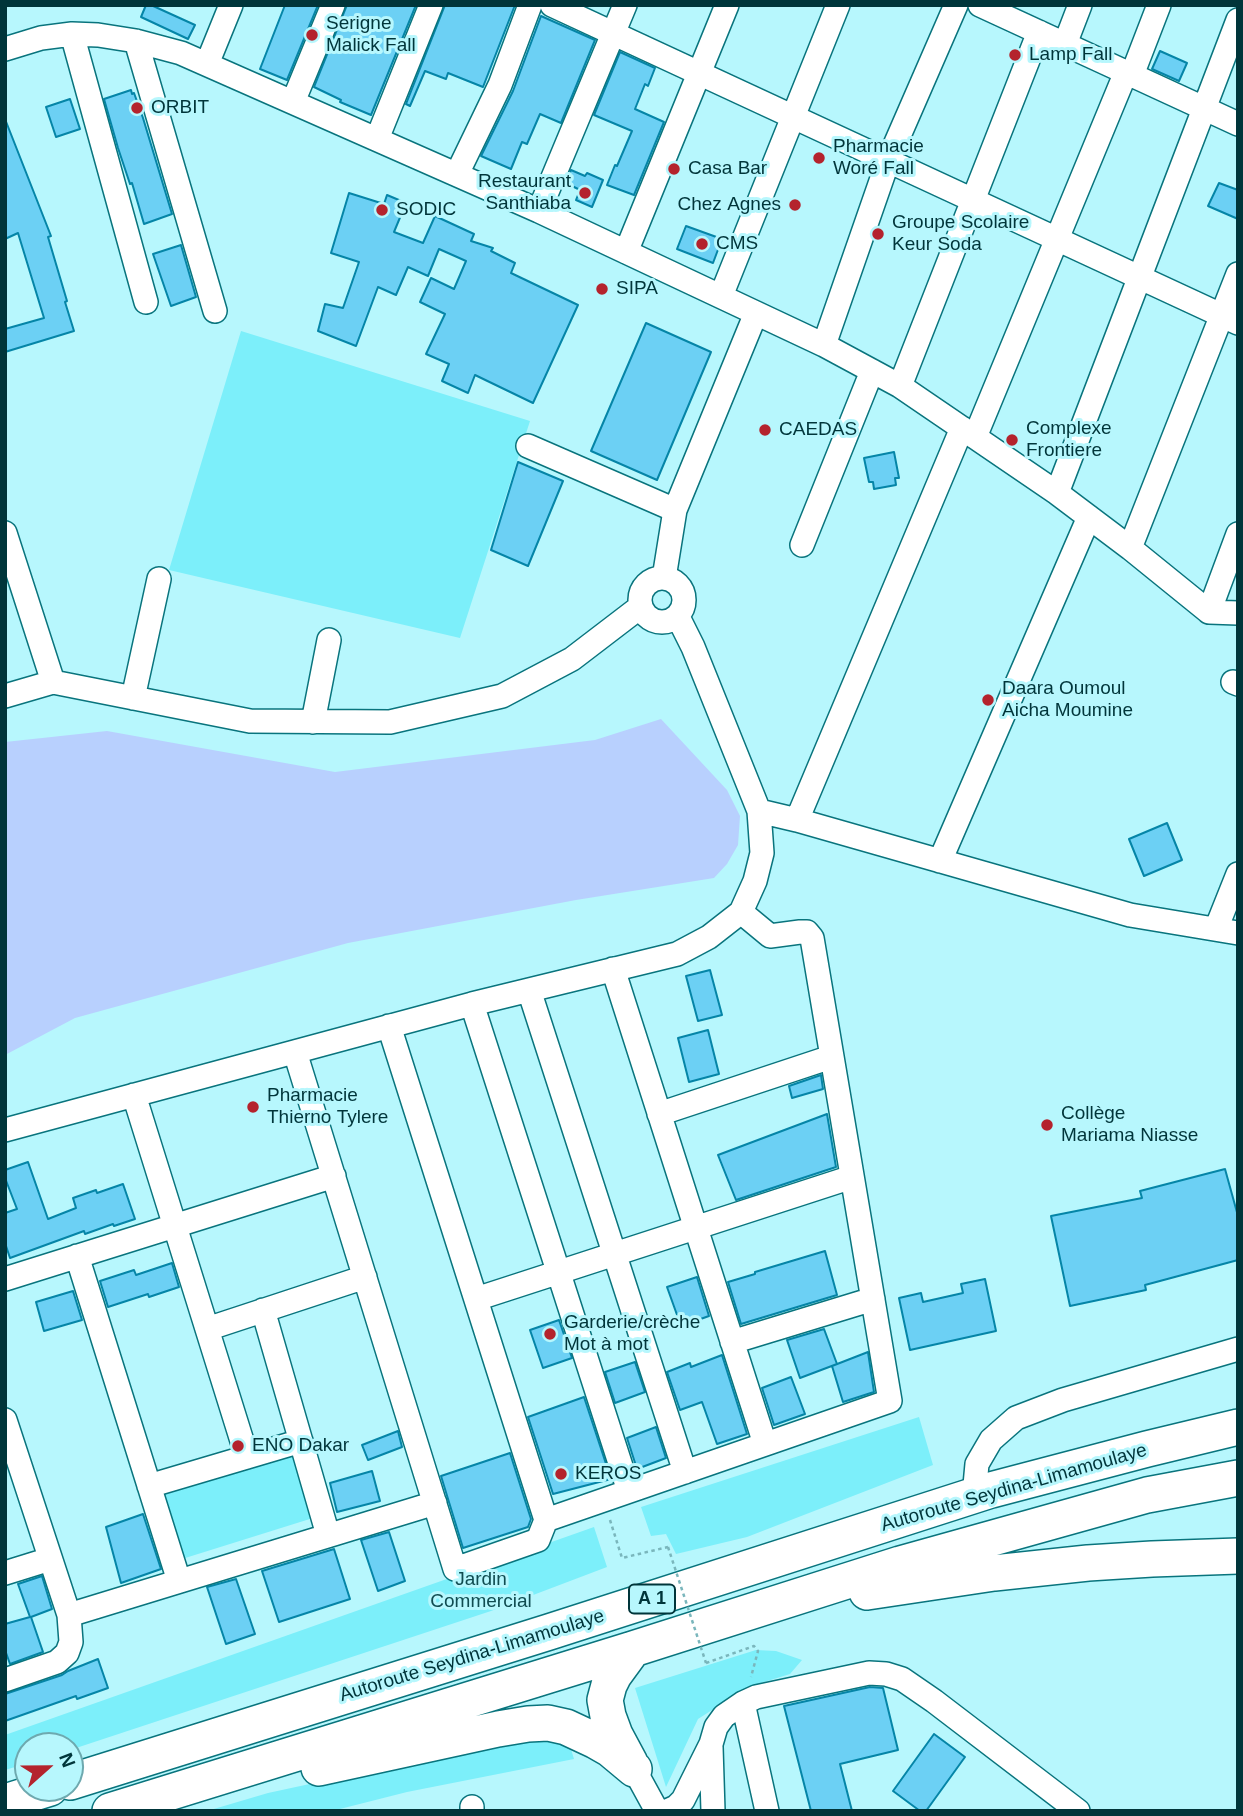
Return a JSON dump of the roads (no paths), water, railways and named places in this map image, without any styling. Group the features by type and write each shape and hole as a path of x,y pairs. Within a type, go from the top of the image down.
{"highway":[{"path":"983,1493 1071,1456 1174,1419 1238,1402"},
{"name":"Autoroute Seydina-Limamoulaye","path":"84,1778 983,1493 1238,1427"},
{"name":"A 1","path":"113,1810 900,1564 1147,1495 1238,1478"},
{"name":"A 1","path":"743,1614 844,1595 1008,1572 1088,1563 1238,1556"},
{"path":"633,1649 614,1675 605,1700 615,1735 634,1769"},
{"path":"113,1810 199,1797 341,1762 528,1724 548,1723 566,1727 596,1741 634,1769"}],"street":[{"path":"206,64 231,5"},
{"path":"293,102 333,5"},
{"path":"377,139 431,5"},
{"path":"457,174 500,85 530,5"},
{"path":"552,5 1230,319"},
{"path":"539,211 625,5"},
{"path":"626,252 727,5"},
{"path":"721,296 838,5"},
{"path":"824,345 888,161 956,5"},
{"path":"1065,44 1080,5"},
{"path":"797,820 1159,5"},
{"path":"990,7 1238,124"},
{"path":"1057,493 1238,20"},
{"path":"900,386 1040,32"},
{"path":"72,34 146,302"},
{"path":"5,49 41,38 72,34 136,41 181,53 539,211 824,345 900,386 1057,493 1209,612 1238,613"},
{"path":"136,41 215,311"},
{"path":"1130,548 1230,319 1238,274"},
{"path":"664,578 676,510 755,313"},
{"path":"802,545 872,371"},
{"path":"528,446 676,510"},
{"path":"940,861 1089,517"},
{"path":"5,533 53,682"},
{"path":"1209,612 1238,534"},
{"path":"664,578 674,581 682,588 684,609 668,623 656,623 646,617 640,607 640,596 645,586 653,579 664,578"},
{"path":"134,698 159,579"},
{"path":"5,696 53,682 250,721 390,722 502,696 572,659 640,607"},
{"path":"5,1130 472,1003 677,954 709,937 741,912 755,881 762,853 759,811 678,617"},
{"path":"313,722 329,640"},
{"path":"759,811 1130,915 1227,931 1238,874"},
{"path":"546,1520 890,1401 812,937 807,932 770,936 741,912"},
{"path":"613,969 765,1444"},
{"path":"529,990 685,1472"},
{"path":"472,1003 629,1491"},
{"path":"295,1052 455,1569 538,1540 546,1520 389,1026"},
{"path":"659,1114 831,1056"},
{"path":"134,1095 247,1457"},
{"path":"5,1279 334,1176"},
{"path":"476,1299 852,1177"},
{"path":"77,1256 179,1581"},
{"path":"207,1328 365,1277"},
{"path":"732,1342 873,1299"},
{"path":"263,1310 328,1535"},
{"path":"983,1493 978,1464 991,1440 1016,1418 1063,1400 1238,1349"},
{"path":"5,1420 69,1615 71,1642 67,1653 57,1662 5,1680"},
{"path":"149,1486 301,1441"},
{"path":"69,1615 435,1503"},
{"path":"5,1573 50,1559"},
{"path":"667,1811 683,1800 711,1744 716,1727 724,1716 743,1703 756,1697 818,1682 869,1673 902,1679 1077,1811"},
{"path":"743,1703 767,1811"},
{"path":"711,1744 713,1811"},
{"path":"634,1769 657,1811"}],"place":[{"name":"Serigne Malick Fall","path":"312,35"},
{"name":"Lamp Fall","path":"1015,55"},
{"name":"ORBIT","path":"137,108"},
{"name":"Pharmacie Woré Fall","path":"819,158"},
{"name":"Casa Bar","path":"674,169"},
{"name":"Restaurant Santhiaba","path":"585,193"},
{"name":"Chez Agnes","path":"795,205"},
{"name":"SODIC","path":"382,210"},
{"name":"Groupe Scolaire Keur Soda","path":"878,234"},
{"name":"CMS","path":"702,244"},
{"name":"SIPA","path":"602,289"},
{"name":"CAEDAS","path":"765,430"},
{"name":"Complexe Frontiere","path":"1012,440"},
{"name":"Daara Oumoul Aicha Moumine","path":"988,700"},
{"name":"Pharmacie Thierno Tylere","path":"253,1107"},
{"name":"Collège Mariama Niasse","path":"1047,1125"},
{"name":"Garderie/crèche Mot à mot","path":"550,1334"},
{"name":"ENO Dakar","path":"238,1446"},
{"name":"KEROS","path":"561,1474"}],"park label":[{"name":"Jardin Commercial","path":"481,1591"}]}
